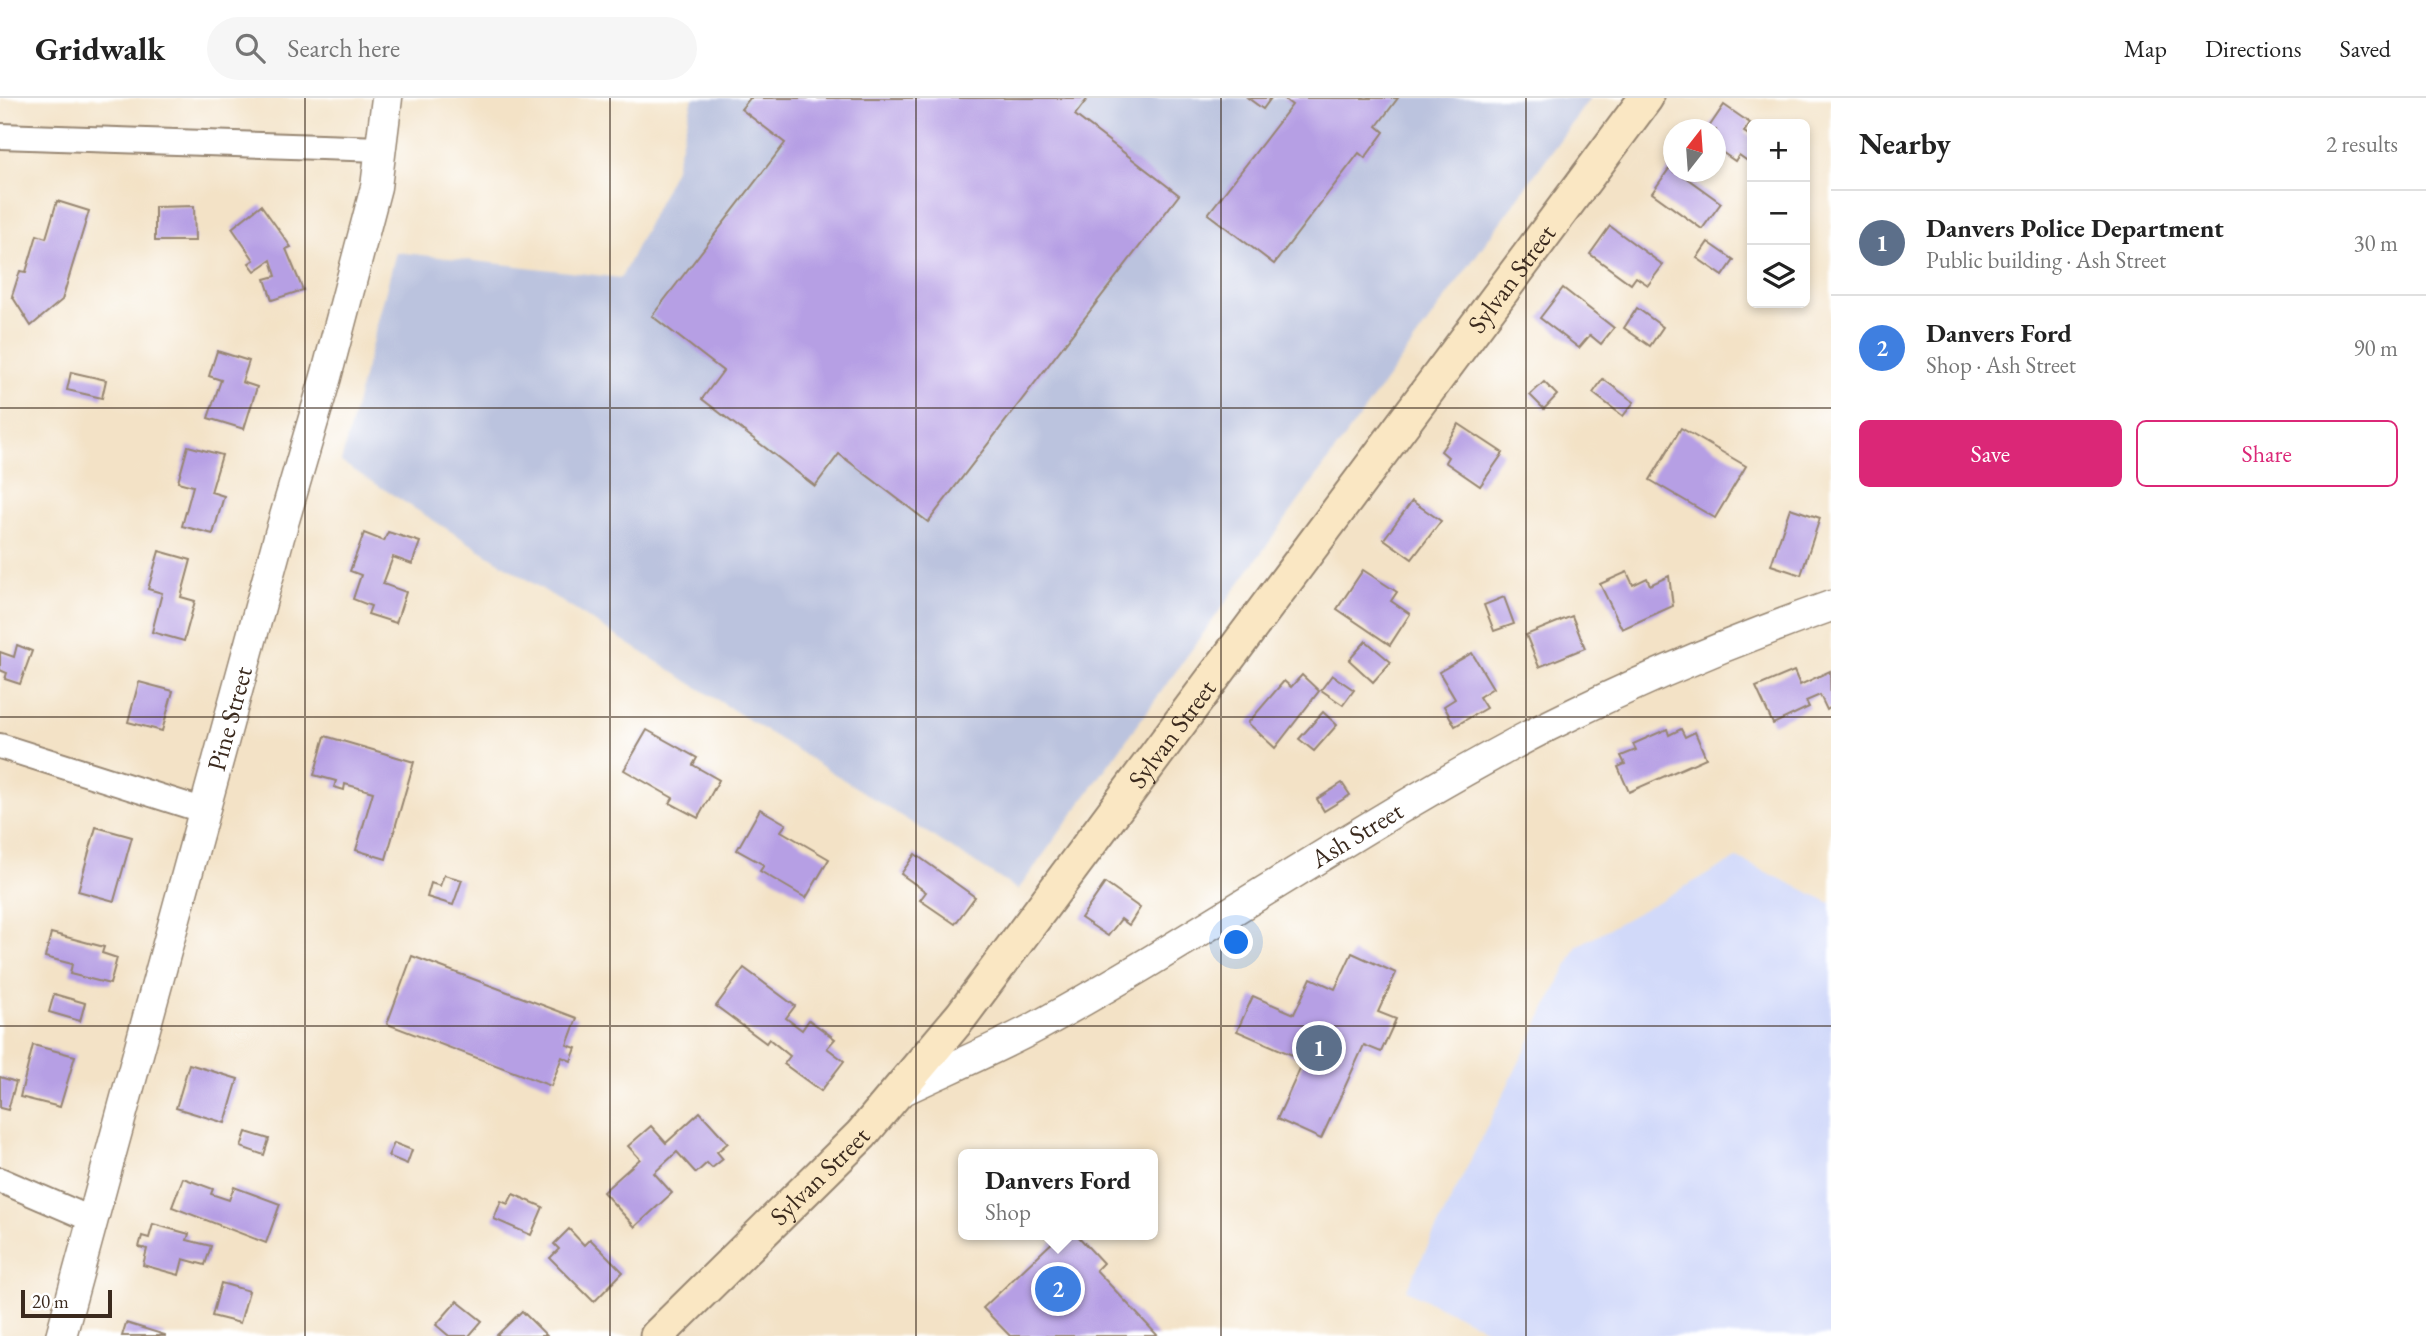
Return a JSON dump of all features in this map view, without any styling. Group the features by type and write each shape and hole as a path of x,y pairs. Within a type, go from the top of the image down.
{"main road":[{"name":"Sylvan Street","path":"657,1336 861,1135 962,1015 1646,98"}],"street":[{"name":"Pine Street","path":"61,1336 326,377 376,187 387,98"},
{"path":"0,136 381,149"},
{"name":"Ash Street","path":"897,1093 1033,1028 1114,983 1350,839 1548,726 1700,656 1831,606"},
{"path":"0,746 205,811"},
{"path":"0,1180 93,1220"}],"shaded area":[{"path":"693,98 1590,98 1018,890 341,462 396,252 621,278 674,171"},
{"path":"1737,858 1831,903 1831,1336 1501,1336 1406,1290 1577,946"}],"building":[{"path":"750,98 1088,98 1075,115 1179,195 928,522 839,454 815,486 702,399 723,371 652,316 785,143 741,109"},
{"path":"1248,98 1271,98 1263,109"},
{"path":"1283,98 1398,98 1377,126 1384,132 1365,158 1359,153 1274,264 1208,214 1292,105"},
{"path":"1724,105 1747,121 1744,132 1747,134 1747,161 1739,155 1735,161 1726,155 1726,119 1714,119"},
{"path":"1663,177 1663,182 1692,182 1721,203 1702,229 1652,193"},
{"path":"57,201 89,211 62,300 31,326 12,296 20,271 26,272 37,235 46,238"},
{"path":"261,205 291,247 286,249 303,290 272,300 265,279 276,276 271,260 255,271 249,263 254,260 232,228"},
{"path":"194,206 195,241 155,241 155,207"},
{"path":"1610,226 1663,265 1648,285 1636,277 1631,284 1590,254"},
{"path":"1708,242 1734,260 1723,276 1697,258"},
{"path":"1563,288 1614,328 1601,344 1590,335 1579,348 1540,318"},
{"path":"1637,308 1663,327 1650,346 1624,328"},
{"path":"217,351 249,361 242,382 257,387 244,429 208,418 221,380 209,376"},
{"path":"71,372 106,380 102,398 67,390"},
{"path":"1603,379 1634,402 1623,416 1593,393"},
{"path":"1544,382 1557,395 1544,409 1530,395"},
{"path":"1459,424 1503,453 1480,486 1445,462 1448,457 1441,451"},
{"path":"1681,428 1746,466 1715,518 1650,480"},
{"path":"188,446 222,455 211,492 224,496 213,534 182,526 193,486 178,482"},
{"path":"1412,501 1441,521 1412,559 1384,539"},
{"path":"1790,508 1820,518 1801,575 1771,565"},
{"path":"388,532 420,542 412,564 393,557 383,584 406,592 396,623 368,614 371,606 353,599 361,575 350,571 364,533 384,541"},
{"path":"159,551 191,560 181,597 195,601 184,641 152,632 162,593 148,589"},
{"path":"1363,570 1397,592 1391,601 1410,614 1390,645 1337,609"},
{"path":"1627,572 1633,585 1647,578 1650,585 1669,576 1673,606 1622,629 1600,584"},
{"path":"1504,597 1514,624 1494,631 1484,605"},
{"path":"1572,616 1585,648 1539,667 1526,635"},
{"path":"1366,641 1391,662 1373,682 1349,660"},
{"path":"17,645 32,651 20,684 5,679 7,673 0,670 0,652 14,657"},
{"path":"1472,653 1493,688 1479,697 1486,708 1455,726 1444,706 1455,699 1439,672"},
{"path":"1794,671 1800,685 1830,671 1831,707 1827,710 1820,695 1806,701 1809,707 1773,724 1756,687"},
{"path":"1302,675 1319,691 1275,748 1248,723 1284,681 1291,687"},
{"path":"1332,675 1354,690 1343,705 1321,690"},
{"path":"139,682 173,691 162,731 128,722"},
{"path":"1323,712 1337,725 1314,751 1299,739"},
{"path":"1667,729 1669,735 1681,729 1685,737 1695,732 1706,758 1629,792 1618,767 1625,764 1621,756 1636,750 1633,744"},
{"path":"647,730 697,758 693,765 719,780 698,818 670,803 673,798 624,770"},
{"path":"325,736 414,762 386,859 356,850 373,792 345,784 344,790 334,787 336,781 314,775"},
{"path":"1342,783 1350,795 1324,811 1317,799"},
{"path":"760,809 786,824 781,831 829,859 806,898 760,871 764,865 737,850"},
{"path":"96,827 132,837 114,901 78,891"},
{"path":"915,854 975,897 955,924 920,900 926,892 901,874"},
{"path":"444,875 462,880 453,905 427,897 431,883 440,886"},
{"path":"1105,883 1140,908 1129,925 1121,919 1108,936 1081,918"},
{"path":"51,933 104,947 102,953 117,958 110,984 70,974 72,964 45,957"},
{"path":"1352,953 1396,973 1378,1012 1396,1019 1381,1052 1364,1045 1321,1139 1277,1119 1304,1060 1237,1031 1253,996 1294,1014 1311,978 1335,989"},
{"path":"412,956 577,1018 567,1045 576,1048 571,1061 562,1057 551,1086 387,1024"},
{"path":"744,968 795,1006 786,1018 802,1030 809,1020 835,1039 827,1048 844,1061 821,1091 784,1064 790,1056 769,1039 766,1043 716,1006"},
{"path":"54,994 85,1003 80,1021 49,1012"},
{"path":"33,1045 75,1056 60,1107 20,1097"},
{"path":"189,1064 238,1079 225,1123 176,1108"},
{"path":"0,1077 16,1082 8,1110 0,1108"},
{"path":"700,1112 728,1143 717,1152 723,1159 712,1168 707,1163 696,1173 677,1152 654,1173 672,1193 635,1227 603,1192 640,1159 628,1146 651,1126 666,1143"},
{"path":"246,1132 269,1139 264,1155 241,1147"},
{"path":"394,1143 412,1150 407,1164 388,1156"},
{"path":"183,1178 213,1189 211,1194 229,1200 234,1187 280,1204 266,1243 172,1207"},
{"path":"513,1194 543,1207 531,1235 494,1219 501,1201 508,1204"},
{"path":"153,1224 189,1234 187,1240 211,1246 205,1265 183,1259 179,1275 143,1265 147,1249 139,1247 142,1236 149,1238"},
{"path":"569,1229 584,1245 590,1239 623,1272 594,1302 550,1258 559,1249 554,1244"},
{"path":"1055,1240 1082,1240 1103,1263 1096,1270 1158,1336 1010,1336 983,1308"},
{"path":"221,1283 249,1291 240,1323 212,1316"},
{"path":"457,1301 482,1321 469,1336 449,1336 436,1325"},
{"path":"522,1311 547,1336 496,1336"},
{"path":"126,1323 165,1335 165,1336 122,1336"}],"place":[{"name":"Danvers Police Department","path":"1319,1048"},
{"name":"Danvers Ford","path":"1058,1289"}]}
